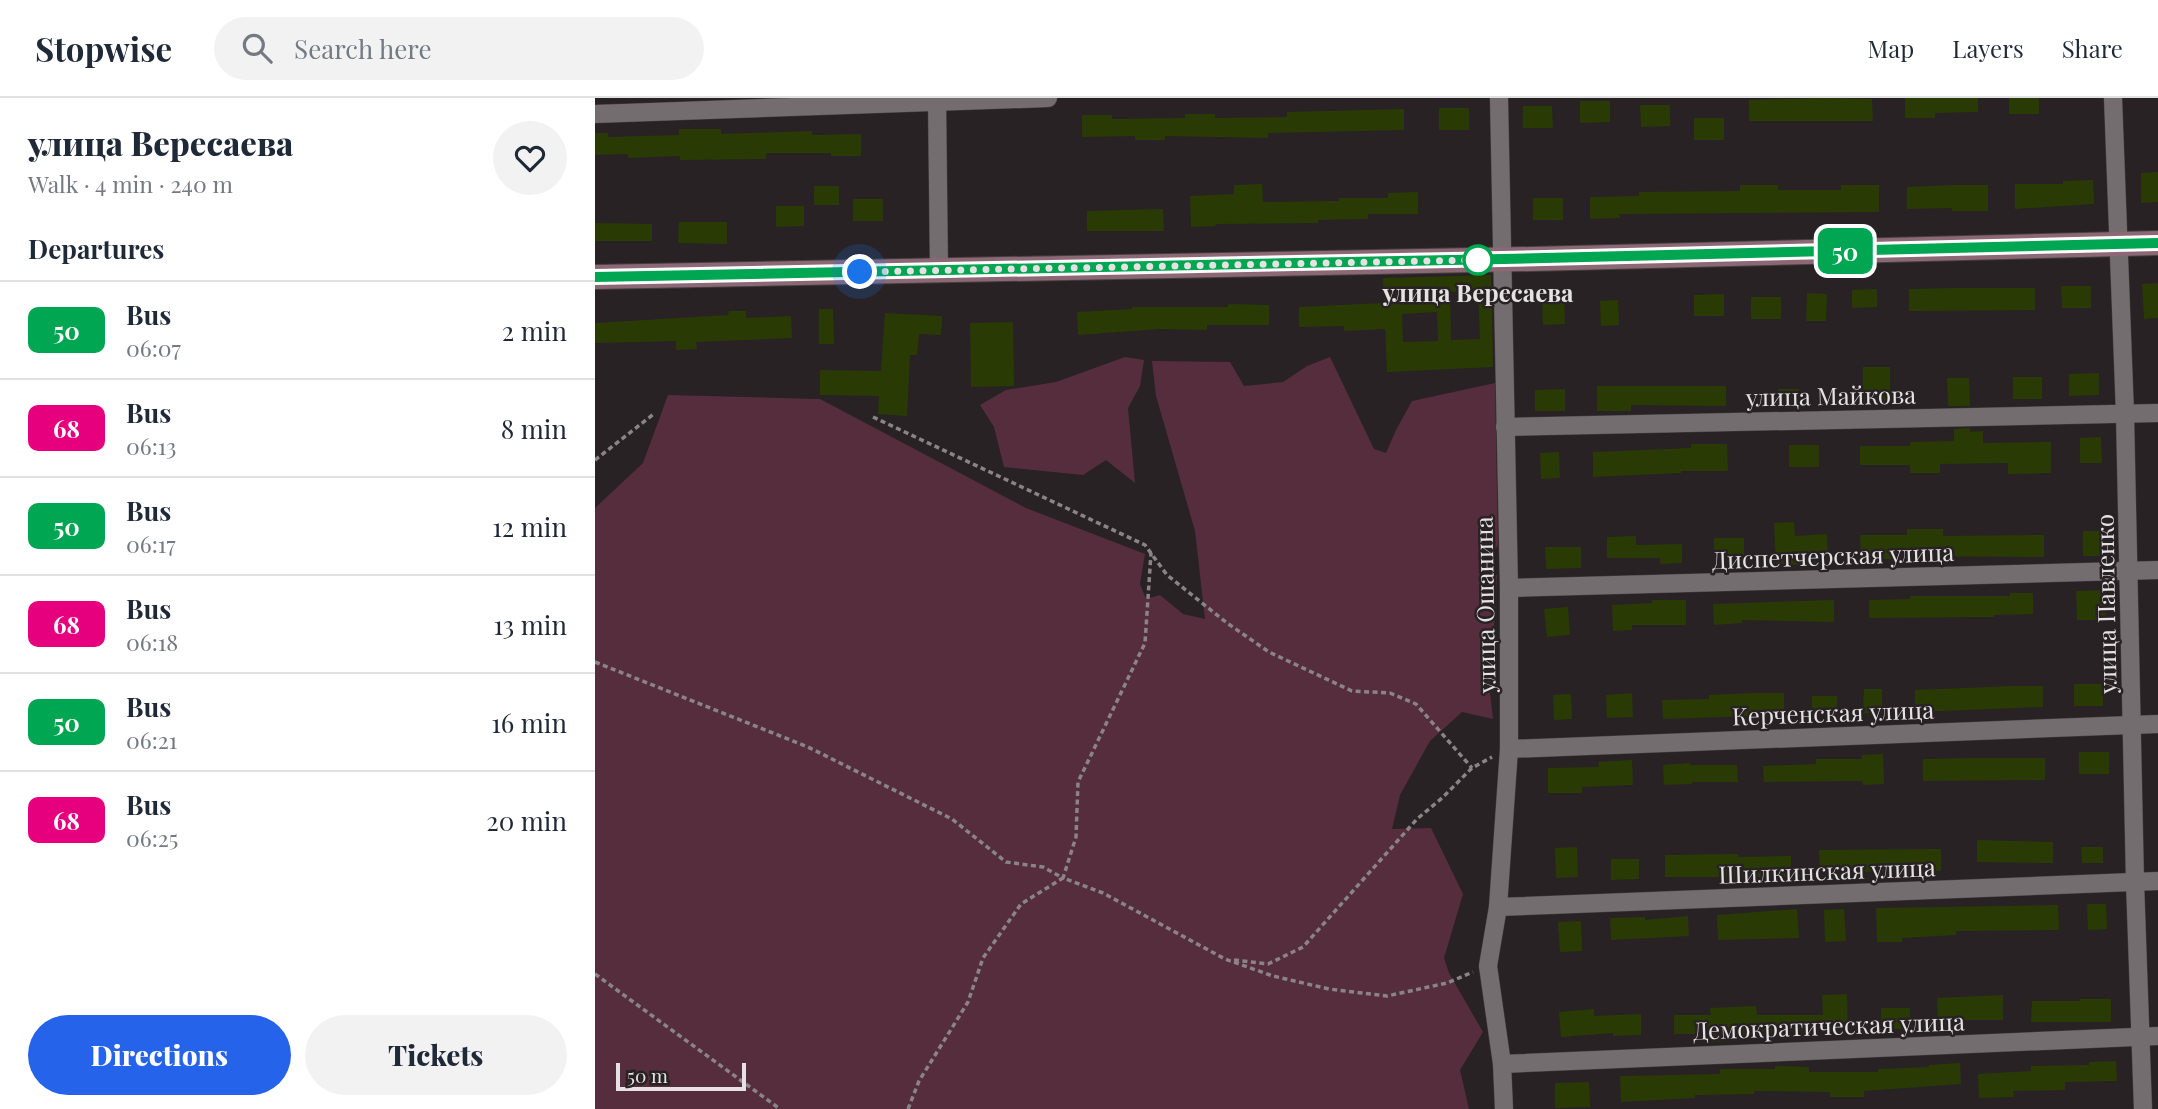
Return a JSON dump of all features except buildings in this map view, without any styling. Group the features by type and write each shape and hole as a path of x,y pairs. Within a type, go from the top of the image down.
{"street":[{"path":"595,114 1048,98"},
{"name":"улица Ошанина","path":"1499,98 1509,588 1509,748 1498,907 1488,966 1502,1064 1504,1109"},
{"name":"улица Павленко","path":"2113,98 2125,414 2135,882 2143,1109"},
{"path":"937,100 939,270"},
{"path":"595,277 2158,243"},
{"name":"улица Майкова","path":"1505,427 2158,413"},
{"name":"Диспетчерская улица","path":"1509,588 2158,570"},
{"name":"Керченская улица","path":"1509,748 2158,724"},
{"name":"Шилкинская улица","path":"1498,907 2158,881"},
{"name":"Демократическая улица","path":"1502,1064 2158,1036"}],"path":[{"path":"595,460 655,414"},
{"path":"873,417 1145,545 1167,575 1269,652 1352,691 1390,693 1416,704 1472,768"},
{"path":"908,1109 919,1081 968,1002 983,958 1021,904 1063,878 1076,837 1078,782 1145,643 1151,553"},
{"path":"595,662 808,747 953,819 1006,862 1044,867 1063,878 1103,893 1225,959 1273,976 1329,989 1387,996 1447,984 1488,966"},
{"path":"1225,959 1268,964 1303,947 1417,819 1472,768 1509,748"},
{"path":"595,974 780,1109"}],"shaded area":[{"path":"1125,357 1144,360 1140,386 1128,408 1135,483 1106,460 1083,475 1004,467 994,427 980,405 1006,390 1056,382"},
{"path":"1330,357 1374,449 1386,453 1412,401 1495,383 1498,545 1484,567 1497,575 1490,692 1493,719 1462,712 1430,741 1400,795 1392,829 1431,828 1463,894 1444,958 1449,973 1483,1032 1460,1070 1469,1109 595,1109 595,508 643,463 668,395 820,399 1026,508 1145,554 1140,584 1146,599 1160,595 1183,614 1205,619 1195,531 1156,396 1152,361 1230,362 1244,386 1283,382 1307,366"}],"bus line":[{"name":"50","path":"595,277 2158,243"}],"place":[{"name":"улица Вересаева","path":"1478,260"}],"route":[{"path":"860,272 1482,260 1478,260"}]}
